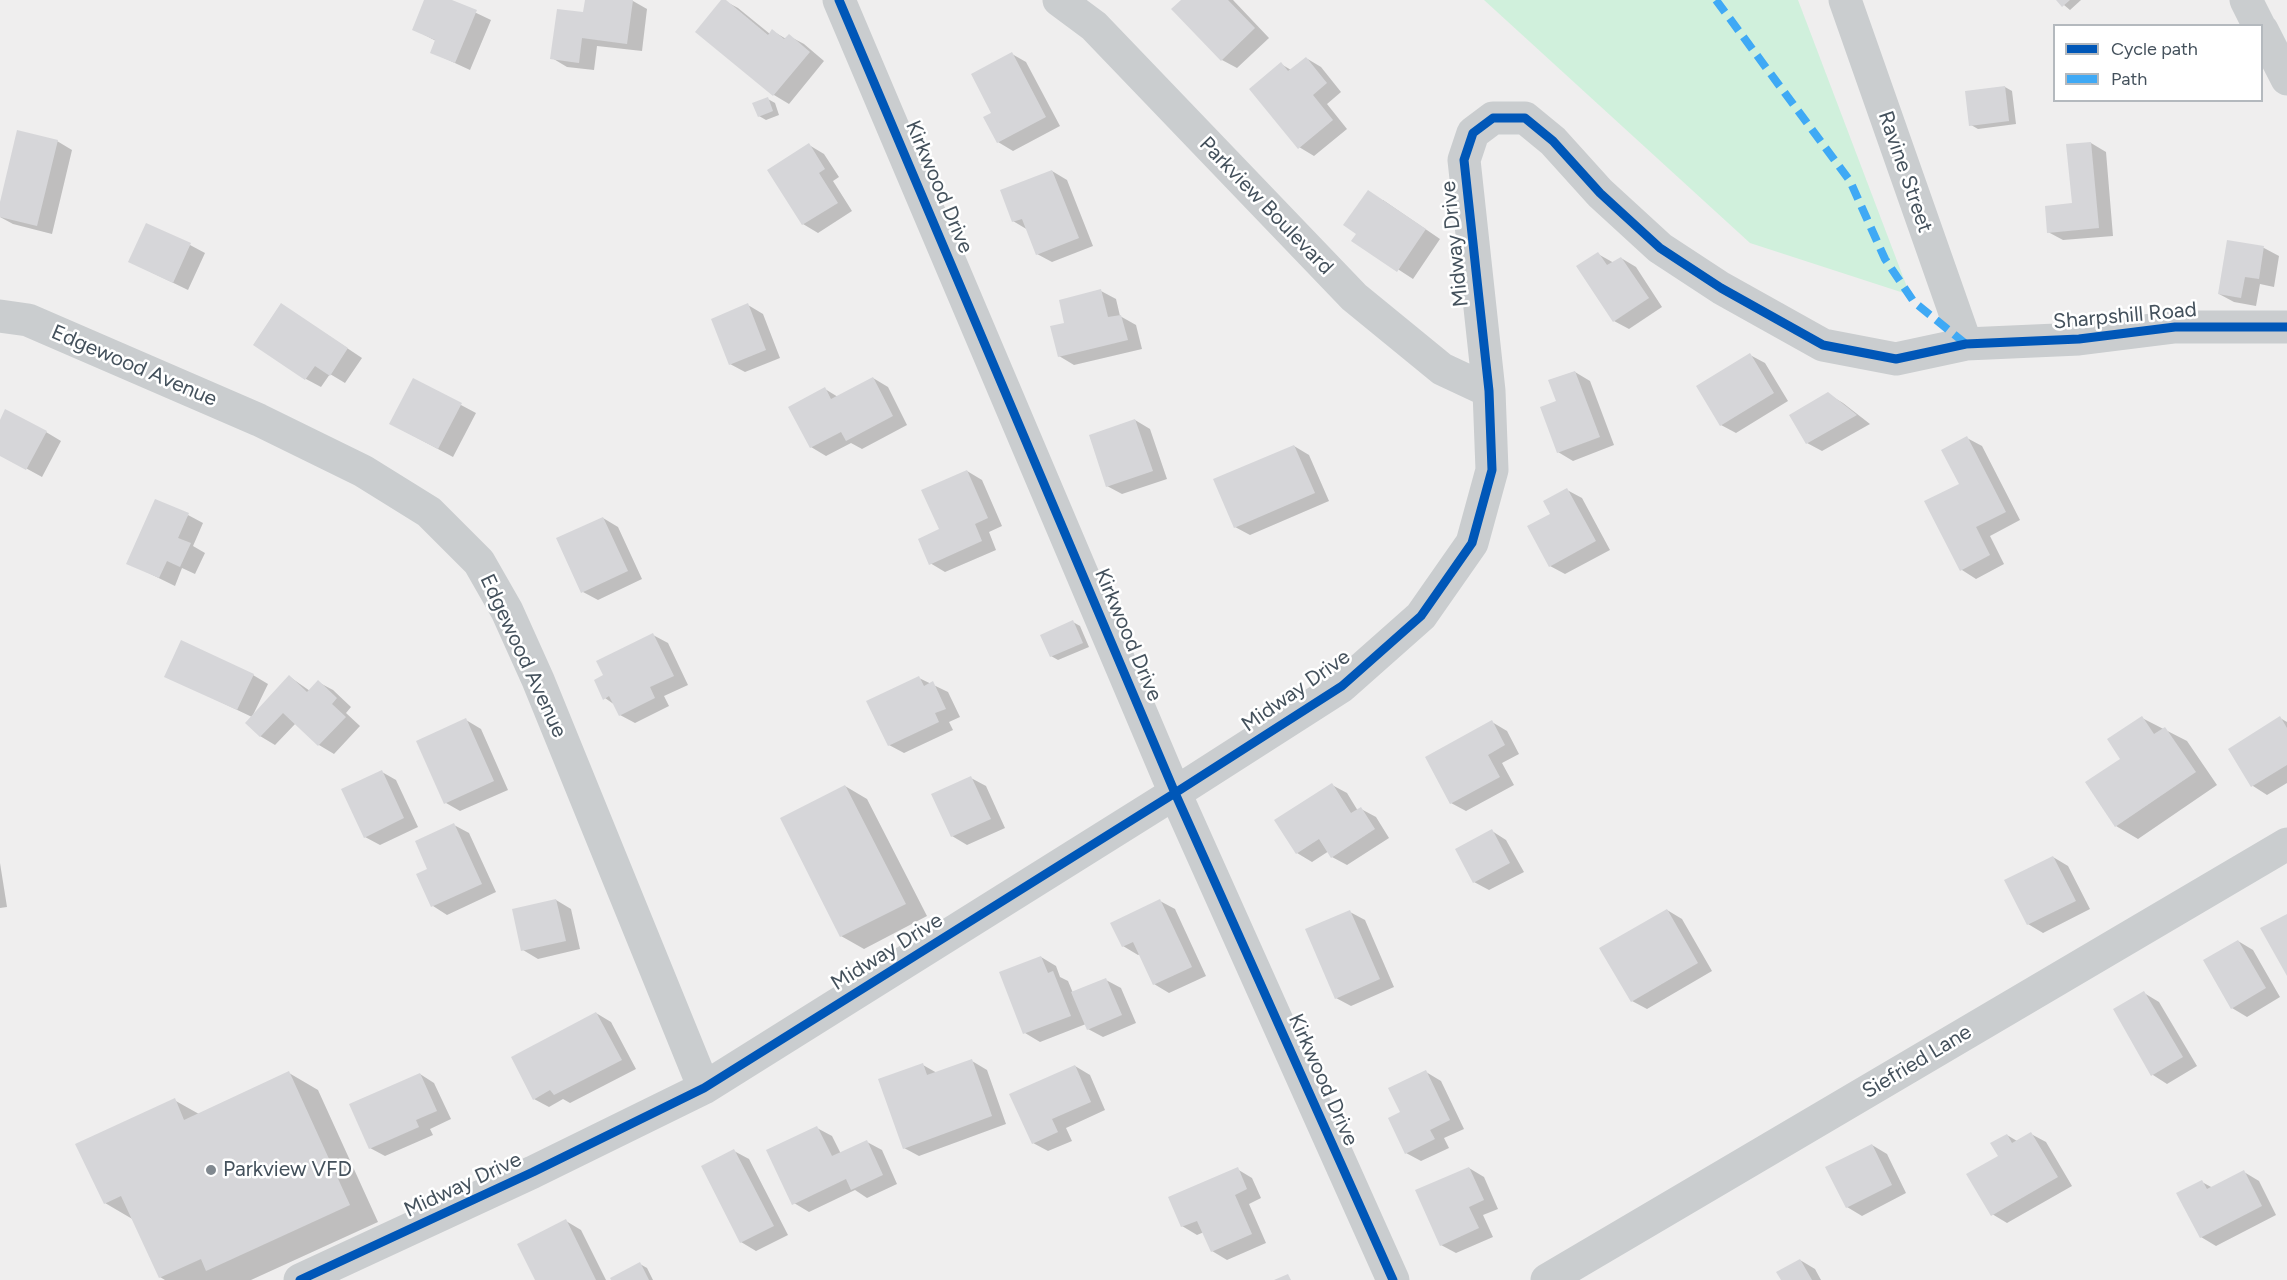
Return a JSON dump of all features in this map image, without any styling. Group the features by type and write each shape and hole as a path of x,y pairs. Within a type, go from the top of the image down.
{"street":[{"name":"Kirkwood Drive","path":"839,0 1175,793 1393,1280"},
{"name":"Parkview Boulevard","path":"1059,0 1094,26 1354,297 1442,369 1489,391"},
{"name":"Ravine Street","path":"1845,0 1966,344"},
{"path":"2246,0 2258,24"},
{"path":"2263,32 2287,79"},
{"name":"Midway Drive","path":"300,1280 533,1173 704,1088 1342,686 1421,616 1472,543 1492,470 1489,391 1464,160 1473,133 1493,118 1525,118 1553,141 1600,193 1660,248 1721,288 1823,345 1896,359 1966,344"},
{"name":"Edgewood Avenue","path":"0,316 28,320 259,420 363,471 429,512 479,562 507,611 538,680 704,1088"},
{"name":"Sharpshill Road","path":"1966,344 2079,339 2175,327 2287,327"},
{"name":"Siefried Lane","path":"1547,1280 2287,844"}],"green space":[{"path":"1484,0 1798,0 1910,295 1750,243"}],"building":[{"path":"424,0 452,0 477,10 455,63 430,53 435,40 412,30"},
{"path":"585,0 633,0 627,44 582,38 579,63 550,59 557,9 583,12"},
{"path":"721,0 726,0 768,35 772,29 784,39 789,34 810,52 773,96 695,32"},
{"path":"1181,0 1228,0 1255,28 1221,61 1171,9"},
{"path":"2056,0 2070,0 2062,7"},
{"path":"1012,52 1046,117 997,143 983,117 991,113 971,74"},
{"path":"1306,57 1327,83 1313,95 1333,120 1298,149 1249,89 1281,62 1288,71"},
{"path":"2005,86 2009,121 1969,126 1965,91"},
{"path":"768,97 773,111 758,117 752,103"},
{"path":"17,130 58,140 37,226 0,217 0,202"},
{"path":"2091,142 2099,228 2047,233 2045,206 2072,203 2066,144"},
{"path":"809,143 825,169 819,173 838,203 802,225 767,170"},
{"path":"1052,170 1079,238 1036,255 1022,219 1012,222 1000,190"},
{"path":"1368,190 1426,229 1397,272 1351,241 1356,234 1343,225"},
{"path":"146,223 191,243 173,283 128,262"},
{"path":"2227,240 2264,246 2259,279 2245,277 2241,298 2218,294"},
{"path":"1598,252 1607,265 1621,257 1649,298 1613,322 1576,266"},
{"path":"1101,289 1108,317 1121,315 1128,340 1058,357 1050,326 1064,323 1059,300"},
{"path":"281,303 348,348 330,376 315,366 305,380 253,345"},
{"path":"748,303 766,350 729,365 711,319"},
{"path":"1750,353 1774,393 1720,426 1696,386"},
{"path":"1575,371 1600,437 1557,453 1540,407 1556,401 1548,380"},
{"path":"873,377 893,416 846,441 841,432 810,448 788,407 825,387 831,399"},
{"path":"413,378 462,403 438,449 389,424"},
{"path":"1828,392 1857,415 1806,444 1789,415"},
{"path":"5,409 47,431 26,470 0,456 0,420"},
{"path":"1135,419 1153,471 1106,487 1089,435"},
{"path":"1967,436 2006,512 1976,527 1990,555 1960,571 1924,501 1959,484 1941,450"},
{"path":"1294,445 1315,493 1234,528 1213,479"},
{"path":"967,470 988,518 975,524 982,541 929,565 918,539 939,529 921,490"},
{"path":"1567,488 1596,541 1549,567 1527,526 1550,514 1543,501"},
{"path":"155,499 189,513 178,538 191,543 180,567 167,561 159,578 126,564"},
{"path":"603,517 628,571 581,593 556,538"},
{"path":"1073,620 1083,643 1050,657 1040,635"},
{"path":"653,633 674,676 650,687 655,698 619,716 609,696 603,700 594,680 603,675 596,661"},
{"path":"181,640 254,674 237,710 164,677"},
{"path":"289,675 307,692 318,680 337,698 332,704 346,717 318,746 283,713 260,737 245,723"},
{"path":"919,676 924,686 933,681 946,709 935,713 939,722 888,746 866,701"},
{"path":"2142,716 2154,734 2165,727 2196,772 2115,827 2085,782 2120,759 2107,739"},
{"path":"2280,716 2287,728 2287,765 2251,787 2228,749"},
{"path":"466,718 494,781 444,804 416,741"},
{"path":"1492,720 1505,745 1488,755 1500,777 1450,804 1425,757"},
{"path":"382,770 404,818 364,838 341,789"},
{"path":"971,776 991,819 951,837 931,794"},
{"path":"1332,783 1351,813 1361,807 1375,829 1331,858 1319,839 1296,854 1274,820"},
{"path":"845,785 906,904 840,937 780,818"},
{"path":"454,823 482,884 431,907 416,874 427,869 415,841"},
{"path":"1492,829 1510,863 1473,883 1455,849"},
{"path":"2053,856 2076,901 2027,925 2004,880"},
{"path":"556,899 566,941 521,951 512,909"},
{"path":"1160,899 1192,967 1153,985 1133,942 1122,947 1110,923"},
{"path":"1667,909 1698,963 1631,1002 1599,948"},
{"path":"1350,910 1380,979 1335,999 1305,929"},
{"path":"2287,914 2287,976 2260,928"},
{"path":"2238,940 2266,988 2231,1009 2203,960"},
{"path":"1041,956 1048,973 1053,971 1071,1016 1023,1034 999,972"},
{"path":"1106,978 1122,1015 1087,1030 1071,992"},
{"path":"2144,991 2183,1057 2151,1076 2113,1009"},
{"path":"596,1012 622,1060 554,1095 550,1090 533,1100 511,1057"},
{"path":"972,1059 992,1116 903,1149 878,1079 923,1063 927,1075"},
{"path":"1075,1065 1091,1102 1052,1119 1058,1132 1032,1144 1009,1094"},
{"path":"1426,1070 1450,1120 1430,1130 1435,1139 1405,1154 1388,1118 1400,1112 1388,1088"},
{"name":"Parkview VFD","path":"289,1071 350,1205 206,1271 201,1259 159,1278 121,1196 104,1204 75,1144 175,1098 184,1120"},
{"path":"420,1073 437,1111 416,1120 419,1127 369,1149 349,1104"},
{"path":"817,1126 832,1156 867,1140 883,1175 851,1190 846,1179 792,1205 766,1150"},
{"path":"2031,1132 2058,1177 1991,1216 1966,1174 1998,1156 1990,1143 2007,1134 2012,1143"},
{"path":"1872,1144 1892,1185 1846,1208 1825,1167"},
{"path":"734,1149 774,1226 740,1243 701,1166"},
{"path":"1238,1167 1247,1189 1235,1195 1252,1234 1211,1252 1197,1221 1181,1227 1168,1197"},
{"path":"1469,1167 1484,1200 1469,1207 1479,1228 1440,1246 1415,1190"},
{"path":"2244,1170 2262,1206 2200,1238 2176,1193 2202,1180 2207,1189"},
{"path":"566,1219 596,1280 535,1280 517,1244"},
{"path":"1800,1259 1812,1280 1781,1280 1776,1272"},
{"path":"640,1262 649,1280 611,1280 610,1278"},
{"path":"1288,1274 1291,1280 1274,1280"}],"marked path":[{"path":"1716,0 1850,181 1885,259 1914,302 1966,344"}],"cycle path":[{"path":"839,0 1175,793 1393,1280"},
{"path":"300,1280 533,1172 704,1088 1342,686 1421,616 1472,543 1492,470 1489,391 1464,160 1473,133 1493,118 1525,118 1553,141 1600,193 1660,248 1721,288 1823,345 1896,359 1966,344 2079,339 2175,327 2287,327"}],"place":[{"name":"Parkview VFD","path":"211,1170"}]}
